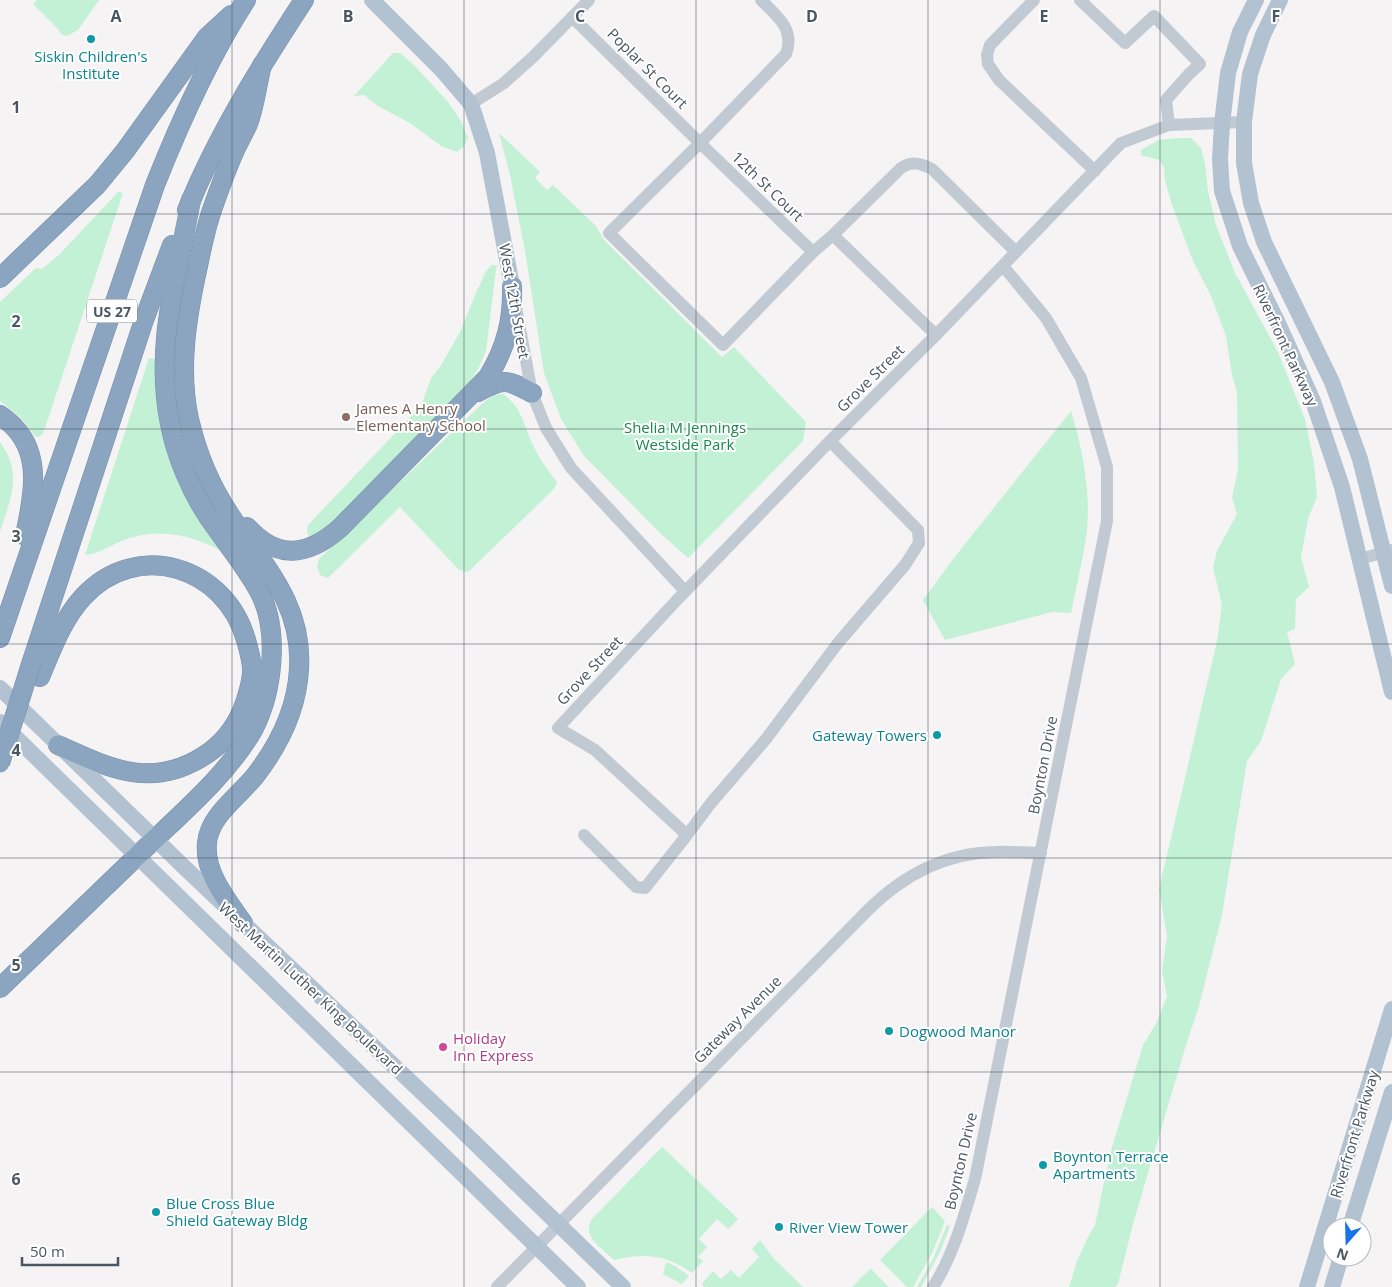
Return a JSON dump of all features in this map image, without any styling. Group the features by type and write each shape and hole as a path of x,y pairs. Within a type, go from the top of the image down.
{"highway":[{"name":"US 27","path":"0,765 36,669 144,320 191,200 220,141 262,65 304,0"},
{"name":"US 27","path":"1,635 155,185 168,152 206,73 245,1"},
{"path":"0,278 102,179 207,37 245,1"},
{"path":"243,923 214,878 207,855 208,836 215,822 255,776 286,724 296,693 299,670 299,639 295,622 283,592 231,516 204,466 192,430 186,403 184,352 189,309 205,232 221,184 249,123 262,65"},
{"path":"0,988 231,763 262,710 268,686 272,658 269,618 260,592 208,517 180,457 170,426 164,363 166,330 169,305 191,200"},
{"path":"204,466 242,521 260,539 277,548 288,550 312,547 322,542 340,528 488,377 497,363 511,322 513,306 512,286"},
{"path":"470,396 494,383 512,382 532,393"},
{"path":"0,415 15,427 23,438 30,453 34,478 21,556 1,635"},
{"path":"36,669 54,644 69,615 83,596 100,583 121,571 144,565 173,567 193,576 212,588 228,603 238,618 250,654 252,673 249,692 235,727 222,744 196,762 167,772 135,774 105,766 58,745"}],"main road":[{"name":"West 12th Street","path":"372,0 442,69 471,104 487,153 512,286"},
{"name":"Riverfront Parkway","path":"1280,0 1263,35 1250,74 1244,122 1244,163 1251,203 1264,242 1332,382 1360,459 1388,551 1392,586"},
{"name":"Riverfront Parkway","path":"1250,3 1228,73 1220,159 1222,190 1240,246 1278,323 1313,401 1342,487 1392,692"},
{"name":"West Martin Luther King Boulevard","path":"0,688 623,1287"},
{"name":"West Martin Luther King Boulevard","path":"0,722 578,1287"},
{"name":"Riverfront Parkway","path":"1306,1287 1314,1267 1392,1009"},
{"name":"Riverfront Parkway","path":"1353,1217 1392,1092"},
{"path":"1332,1287 1338,1267"}],"street":[{"path":"471,104 504,83 528,62 589,0"},
{"path":"761,0 781,20 788,32 790,44 786,54 609,233 723,345 813,252 833,235 901,168 909,163 921,164 932,169 1016,252"},
{"path":"1034,0 990,45 987,55 988,64 999,80 1094,172"},
{"path":"1080,0 1125,43 1154,16 1200,64 1166,100 1169,126"},
{"name":"Poplar St Court","path":"572,16 700,143"},
{"name":"Grove Street","path":"687,835 595,750 558,728 830,441 936,335 1121,144 1169,126 1244,122"},
{"name":"12th St Court","path":"700,143 813,252"},
{"path":"833,235 936,335"},
{"name":"Boynton Drive","path":"933,1287 959,1234 974,1179 1107,521 1107,467 1081,378 1046,318 1003,266"},
{"name":"West 12th Street","path":"512,286 532,393 546,428 571,468 686,591"},
{"path":"584,835 636,887 645,888 711,803 766,739 838,643 905,564 918,544 918,530 830,441"},
{"path":"1360,559 1388,551"},
{"name":"Gateway Avenue","path":"497,1287 866,912 900,883 923,868 954,858 994,852 1041,854"}],"green space":[{"path":"37,0 99,0 78,30 67,36 61,34 33,4"},
{"path":"393,53 400,53 414,65 448,102 461,121 468,138 464,146 457,152 441,146 410,123 378,106 364,95 354,96"},
{"name":"Shelia M Jennings Westside Park","path":"499,133 540,172 535,178 547,190 553,185 596,226 604,240 722,357 734,347 806,422 803,441 688,558 661,534 584,456 561,419 544,373 525,251 510,175"},
{"path":"1191,138 1201,148 1216,225 1235,273 1278,352 1305,419 1314,463 1317,497 1308,519 1301,557 1309,587 1296,599 1295,629 1287,632 1295,664 1281,679 1261,741 1247,761 1222,915 1199,1006 1133,1224 1118,1284 1115,1287 1069,1287 1077,1261 1095,1225 1110,1154 1143,1045 1156,1024 1167,996 1162,971 1167,936 1159,889 1217,641 1222,605 1213,567 1217,551 1237,514 1232,497 1238,470 1237,393 1226,336 1211,296 1193,261 1171,202 1165,180 1164,167 1159,160 1141,155 1141,150 1159,140"},
{"path":"118,192 123,193 46,425 42,435 35,436 20,417 0,401 0,302 36,268 42,269 60,254"},
{"path":"491,265 497,265 486,351 479,367 456,405 342,520 313,539 309,537 307,532 308,525 421,406 431,378 440,367 460,332 485,273"},
{"path":"149,358 156,359 156,398 170,451 228,554 190,538 178,535 152,534 124,540 95,553 85,555"},
{"path":"503,394 522,417 538,455 557,482 554,489 468,572 459,570 400,507 328,578 320,575 317,566 319,559 484,402 494,395"},
{"path":"1071,411 1085,470 1088,515 1084,550 1071,613 1052,612 945,640 923,600 953,559"},
{"path":"0,442 11,465 13,486 0,532"},
{"path":"662,1147 738,1219 728,1229 717,1219 699,1239 707,1247 698,1257 703,1261 692,1273 673,1262 654,1257 635,1256 614,1260 594,1242 589,1231 592,1219"},
{"path":"932,1207 945,1221 933,1251 913,1287 907,1287 880,1260"},
{"path":"947,1225 950,1226 940,1252 921,1287 917,1287 933,1259"},
{"path":"760,1240 773,1258 803,1287 704,1287 702,1284 713,1271 721,1279 731,1270 739,1278 759,1257 752,1249"},
{"path":"666,1262 689,1276 682,1284 663,1274"},
{"path":"871,1269 889,1287 852,1287"}],"place":[{"name":"Siskin Children's Institute","path":"91,39"},
{"name":"James A Henry Elementary School","path":"346,417"},
{"name":"Gateway Towers","path":"937,735"},
{"name":"Dogwood Manor","path":"889,1031"},
{"name":"Holiday Inn Express","path":"443,1047"},
{"name":"Boynton Terrace Apartments","path":"1043,1165"},
{"name":"Blue Cross Blue Shield Gateway Bldg","path":"156,1212"},
{"name":"River View Tower","path":"779,1227"}]}
